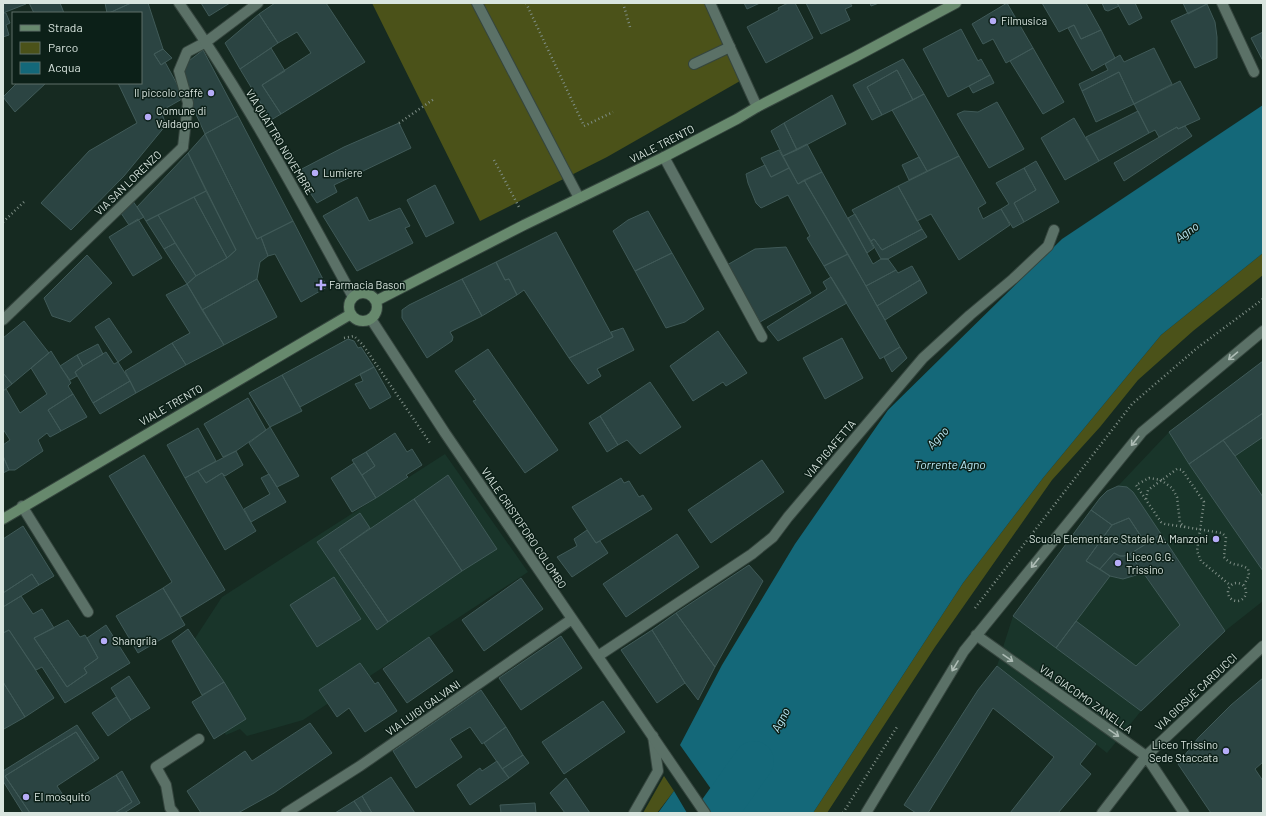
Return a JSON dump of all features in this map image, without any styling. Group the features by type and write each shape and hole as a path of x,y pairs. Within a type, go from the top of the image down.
{"main road":[{"name":"VIALE TRENTO","path":"376,301 579,198 664,157 737,119 756,107 956,3"},
{"path":"366,293 374,297 376,301 378,306 377,311 371,319 362,321 357,320 351,314 349,305 353,297 357,294 366,293"},
{"name":"VIALE TRENTO","path":"3,518 351,314"}],"street":[{"name":"VIA QUATTRO NOVEMBRE","path":"178,3 206,42 288,177 353,297"},
{"name":"VIA SAN LORENZO","path":"3,320 183,147 188,103 179,71 187,52 206,42 258,3"},
{"path":"477,3 579,198"},
{"path":"710,3 756,107"},
{"path":"1222,3 1254,72"},
{"path":"694,64 730,47"},
{"path":"664,157 762,337"},
{"name":"VIA PIGAFETTA","path":"598,656 752,554 773,537 788,517 923,358 970,315 1013,279 1048,246 1054,230"},
{"name":"VIALE CRISTOFORO COLOMBO","path":"371,319 444,433 705,813"},
{"path":"866,813 964,651 1142,432 1263,331"},
{"path":"22,506 88,612"},
{"name":"VIA LUIGI GALVANI","path":"286,813 360,766 572,619"},
{"name":"VIA GIACOMO ZANELLA","path":"976,635 1146,756 1184,813"},
{"name":"VIA GIOSUÈ CARDUCCI","path":"1102,813 1146,756 1263,646"},
{"path":"634,813 658,771 653,736"},
{"path":"170,811 166,785 156,767 199,738"}],"path":[{"path":"526,3 584,126 613,112"},
{"path":"623,3 630,27"},
{"path":"399,122 434,99"},
{"path":"494,160 528,224"},
{"path":"3,222 24,202"},
{"path":"343,339 354,336 362,345 430,444"},
{"path":"1146,499 1148,490 1177,470 1182,470 1204,502 1197,551 1201,561 1230,585"},
{"path":"1186,527 1180,523 1177,497 1172,488 1161,480 1149,478 1136,485 1161,522 1165,524 1222,533 1226,537 1224,558 1228,563 1244,565 1248,569 1249,576 1244,585 1246,594 1243,599 1237,601 1229,597 1227,591 1230,585 1238,582 1244,585"}],"shaded area":[{"name":"Liceo G.G. Trissino","path":"1263,361 1263,601 1225,631 1141,711 1107,753 997,666 1013,616 1100,498 1107,491 1118,486 1169,432"},
{"path":"445,454 528,572 303,720 247,736 240,729 226,735 203,700 215,692 188,649 222,597"}],"green space":[{"path":"372,3 705,3 740,81 607,157 480,221"},
{"path":"1263,253 1263,275 1193,331 1138,380 1100,427 1052,480 935,647 827,813 813,813 963,583 1043,478 1161,335"},
{"path":"664,776 674,791 657,813 643,813"}],"water":[{"name":"Torrente Agno","path":"1263,105 1263,253 1161,335 1043,478 963,583 813,813 728,813 680,745 722,665 795,544 888,410 1062,239"},
{"path":"674,791 687,813 658,813"}],"building":[{"path":"3,3 26,3 26,4 3,13"},
{"path":"29,3 60,3 64,12 34,12"},
{"path":"105,3 131,3 111,12 107,12"},
{"name":"Comune di Valdagno","path":"131,3 148,3 163,49 154,54 161,65 165,62 183,95 182,99 161,111 166,125 124,176 71,230 41,203 89,151 137,123 118,84 142,84 142,12 111,12"},
{"path":"201,3 230,3 209,16"},
{"path":"275,3 326,3 365,62 281,114 262,85 311,53 297,32 278,43 259,14"},
{"path":"744,3 760,3 747,9"},
{"path":"788,3 795,3 813,38 766,63 747,27 779,10 778,8"},
{"path":"806,3 850,3 852,6 845,9 850,20 821,34"},
{"path":"870,3 879,3 871,6"},
{"path":"1007,3 1033,48 1006,63 993,39 983,44 972,24"},
{"path":"1042,3 1086,3 1101,30 1081,39 1074,25 1059,32"},
{"path":"1102,3 1117,3 1119,6 1108,11 1105,10"},
{"path":"1117,3 1135,3 1142,18 1129,25"},
{"path":"1183,3 1207,3 1207,4 1188,14"},
{"path":"1207,4 1215,22 1217,58 1195,68 1171,21"},
{"path":"3,13 6,13 10,23 6,25 9,35 3,37"},
{"path":"259,14 278,43 240,69 225,43"},
{"path":"1074,25 1081,39 1101,30 1115,58 1092,71 1068,28"},
{"path":"961,29 978,61 981,59 990,75 948,97 923,49"},
{"path":"1263,32 1263,61 1251,38"},
{"path":"271,48 285,71 262,85 281,114 271,120 240,69"},
{"path":"1033,48 1064,102 1043,114 1010,61"},
{"path":"1154,48 1172,84 1134,104 1119,72 1082,91 1079,84 1108,70 1105,64 1120,55 1124,62"},
{"path":"163,49 172,58 161,65 154,54"},
{"path":"203,50 238,116 205,134 190,101 194,99 181,67"},
{"path":"903,59 924,94 913,100 897,70 867,87 882,115 872,120 853,85"},
{"path":"897,70 913,100 882,115 867,87"},
{"path":"1119,72 1134,104 1096,122 1082,91"},
{"path":"990,75 994,83 973,93 969,86"},
{"path":"1180,81 1200,119 1178,129 1177,127 1159,137 1155,130 1149,133 1134,104"},
{"path":"16,84 45,84 15,112 3,97"},
{"path":"924,94 959,156 927,171 892,110"},
{"path":"832,95 846,124 797,150 784,123"},
{"path":"997,102 1024,149 989,168 957,114 964,111 978,112"},
{"path":"1138,111 1149,133 1099,161 1086,137"},
{"path":"238,116 293,221 257,239 205,134"},
{"path":"1074,118 1099,161 1065,180 1041,138"},
{"path":"399,123 411,148 334,185 337,192 317,203 296,172 344,147"},
{"path":"784,123 797,150 783,156 771,131"},
{"path":"1185,126 1192,136 1124,181 1114,163 1177,127 1178,129"},
{"path":"205,134 257,239 261,237 268,256 260,262 257,279 202,310 187,284 196,276 227,258 236,250 188,153"},
{"path":"807,144 822,172 798,184 783,156"},
{"path":"779,150 789,168 771,177 761,158"},
{"path":"188,153 206,191 146,221 137,207"},
{"path":"959,156 986,203 978,208 983,219 1001,209 1010,225 959,260 931,214 917,221 898,186"},
{"path":"919,157 927,171 909,180 902,165"},
{"path":"1036,161 1059,202 1024,222 1014,203 1036,190 1024,168"},
{"path":"765,165 771,177 789,168 798,184 804,180 848,254 824,266 807,238 810,236 788,195 761,208 756,203 746,174"},
{"path":"1024,168 1036,190 1014,203 1024,222 1013,228 1001,209 1009,204 996,183"},
{"path":"822,172 873,264 881,259 888,259 896,270 866,286 804,180"},
{"path":"435,185 454,223 426,237 407,200"},
{"path":"898,186 922,229 882,250 874,239 871,241 852,210"},
{"path":"206,191 236,250 227,258 194,197"},
{"path":"130,197 144,217 129,225 119,210"},
{"path":"194,197 227,258 196,276 158,215"},
{"path":"357,197 369,221 400,208 410,226 405,228 413,243 357,271 323,216"},
{"path":"648,211 672,253 635,271 613,231 628,220"},
{"path":"855,214 874,248 867,253 848,218"},
{"path":"158,215 175,243 164,249 146,221"},
{"path":"138,219 162,258 133,276 109,237"},
{"path":"293,221 327,287 301,302 275,254 268,256 261,237"},
{"path":"922,229 927,237 888,259 881,259 871,241 874,239 882,250"},
{"path":"556,232 613,337 569,358 524,290 517,295 509,279 505,280 496,262"},
{"path":"175,243 196,276 187,284 164,249"},
{"path":"786,247 811,293 760,322 727,265 755,249"},
{"path":"672,253 704,309 685,322 666,328 635,271"},
{"path":"848,254 900,347 880,359 824,266"},
{"path":"87,255 112,283 70,322 52,316 44,298"},
{"path":"496,262 505,280 509,279 517,295 482,316 462,279"},
{"path":"912,266 920,280 877,306 866,286 896,270 898,273"},
{"path":"831,277 847,303 778,341 767,327 827,289 823,282"},
{"path":"257,279 277,317 224,345 202,310"},
{"path":"462,279 482,316 450,332 453,337 452,341 427,358 402,318 402,310 409,305"},
{"path":"920,280 927,293 885,320 877,306"},
{"path":"187,284 224,345 186,365 172,343 190,333 166,295"},
{"path":"109,318 132,352 118,362 95,327"},
{"path":"24,321 49,353 12,384 3,373 3,338"},
{"path":"623,328 634,350 597,369 601,376 588,384 569,358 613,337 611,332"},
{"path":"718,331 747,373 726,386 723,382 693,401 670,366"},
{"path":"842,338 863,378 825,399 803,358"},
{"path":"348,339 354,341 358,348 361,347 374,367 300,407 282,375"},
{"path":"172,343 186,365 136,393 125,371"},
{"path":"98,344 103,354 83,366 77,355"},
{"path":"900,347 907,358 892,372 884,357"},
{"path":"488,349 558,450 525,473 473,401 476,400 455,371"},
{"path":"51,351 71,383 68,386 73,394 48,410 61,431 50,437 47,433 38,440 43,451 15,470 9,470 3,456 3,445 10,440 3,429 3,391 6,389 20,413 47,394 31,368"},
{"path":"106,352 114,364 118,362 130,381 93,403 75,372"},
{"path":"77,355 83,366 75,372 77,376 70,380 60,366"},
{"path":"1263,361 1263,413 1189,464 1169,432"},
{"path":"374,367 391,397 370,409 355,384 363,381 360,374"},
{"path":"3,373 12,384 3,391"},
{"path":"282,375 302,411 270,427 249,393"},
{"path":"130,381 136,393 100,414 93,403"},
{"path":"650,382 681,427 640,454 627,440 618,445 600,416"},
{"path":"73,394 87,417 61,431 48,410"},
{"path":"248,398 266,430 236,451 223,457 204,424"},
{"path":"1263,413 1263,437 1235,456 1223,440"},
{"path":"600,416 618,445 607,452 589,423"},
{"path":"270,427 299,476 277,487 249,443"},
{"path":"198,428 216,461 185,478 167,445"},
{"path":"395,433 407,452 412,449 422,465 406,475 408,477 376,498 362,475 375,466 366,452"},
{"path":"1223,440 1263,497 1263,571 1189,464"},
{"path":"236,451 243,465 225,476 222,473 206,483 198,471"},
{"path":"366,452 375,466 362,475 352,460"},
{"path":"144,455 225,590 181,617 163,588 172,582 109,476"},
{"path":"3,456 9,470 3,473"},
{"path":"762,460 784,492 711,543 688,510"},
{"path":"354,463 376,498 352,512 331,478"},
{"path":"198,471 206,483 222,473 256,531 225,550 185,478"},
{"path":"269,474 286,502 251,522 244,509 270,494 261,478"},
{"path":"448,475 497,549 462,571 414,499"},
{"path":"621,478 624,483 629,481 639,497 643,495 652,509 596,543 572,507"},
{"path":"1118,486 1127,487 1133,492 1161,534 1146,544 1129,518 1112,525 1091,510 1107,491"},
{"path":"414,499 462,571 388,622 339,550"},
{"path":"1091,510 1112,525 1086,561 1110,576 1056,648 1013,616"},
{"path":"360,513 370,528 339,550 388,622 377,630 317,542"},
{"path":"1129,518 1146,544 1124,556 1114,553 1100,569 1086,561 1112,525"},
{"path":"23,526 54,576 39,585 32,574 3,593 3,539"},
{"path":"587,530 596,543 600,541 608,553 572,577 557,557 577,546 574,539"},
{"path":"677,534 699,567 626,617 603,584"},
{"path":"1161,534 1225,631 1141,711 1056,648 1076,621 1136,666 1180,625 1130,554"},
{"path":"1114,553 1120,556 1130,554 1143,573 1123,579 1110,576 1100,569"},
{"path":"749,565 763,581 715,667 676,613"},
{"path":"32,574 39,585 3,607 3,593"},
{"path":"334,577 361,619 317,647 290,605"},
{"path":"521,578 543,609 484,651 462,620"},
{"path":"163,588 185,625 138,653 116,616"},
{"path":"21,596 33,614 42,609 54,628 34,638 67,687 87,673 84,668 98,658 87,638 106,625 130,663 65,703 42,667 36,670 9,630 3,633 3,607"},
{"path":"676,613 715,667 698,700 685,683 652,630"},
{"path":"68,620 80,637 85,635 98,658 84,668 87,673 67,687 34,638"},
{"path":"188,629 224,682 202,695 172,641"},
{"path":"9,630 54,698 25,717 3,682 3,633"},
{"path":"652,630 685,683 657,703 621,650"},
{"path":"561,636 582,668 521,710 499,678"},
{"path":"429,637 453,671 407,703 383,669"},
{"path":"360,663 375,684 378,682 397,711 365,732 349,708 337,717 319,690"},
{"path":"997,666 1096,744 1080,764 1091,774 1058,813 1010,813 1054,757 993,708 928,813 916,813 904,805 978,690"},
{"path":"129,676 150,708 131,720 111,688"},
{"name":"Liceo Trissino Sede Staccata","path":"1263,678 1263,762 1255,769 1263,781 1263,813 1211,813 1178,764 1198,738 1231,705"},
{"path":"3,682 25,717 4,729 3,728"},
{"path":"224,682 246,719 214,739 192,702"},
{"path":"481,690 506,727 482,744 470,727 450,739 462,757 416,788 393,751"},
{"path":"116,697 131,720 108,736 92,713"},
{"path":"603,701 625,732 564,774 542,742"},
{"path":"310,723 332,753 274,793 238,813 201,813 187,791 245,751 252,761"},
{"path":"77,725 99,758 95,761 76,732 5,776 30,813 23,813 3,781 3,771"},
{"path":"506,727 523,755 502,769 484,743"},
{"path":"76,732 95,761 57,786 69,804 116,775 132,802 115,813 30,813 5,776"},
{"path":"523,755 529,763 509,778 502,769"},
{"path":"497,761 509,778 470,805 457,785 480,768 482,771"},
{"path":"122,771 140,803 124,813 115,813 132,802 116,775"},
{"path":"391,777 415,813 372,813 362,796"},
{"path":"566,778 590,813 565,813 550,793"},
{"path":"362,796 372,813 362,813 354,801"},
{"path":"354,801 362,813 335,813"},
{"path":"535,803 536,813 501,813 500,805"}],"waterway":[{"name":"Agno","path":"717,813 754,761"}],"place":[{"name":"Filmusica","path":"993,21"},
{"name":"Il piccolo caffè","path":"211,93"},
{"name":"Comune di Valdagno","path":"148,117"},
{"name":"Lumiere","path":"315,173"},
{"name":"Farmacia Bason","path":"321,285"},
{"name":"Scuola Elementare Statale A. Manzoni","path":"1216,539"},
{"name":"Liceo G.G. Trissino","path":"1118,563"},
{"name":"Shangrila","path":"104,641"},
{"name":"Liceo Trissino Sede Staccata","path":"1226,751"},
{"name":"El mosquito","path":"26,797"}]}
